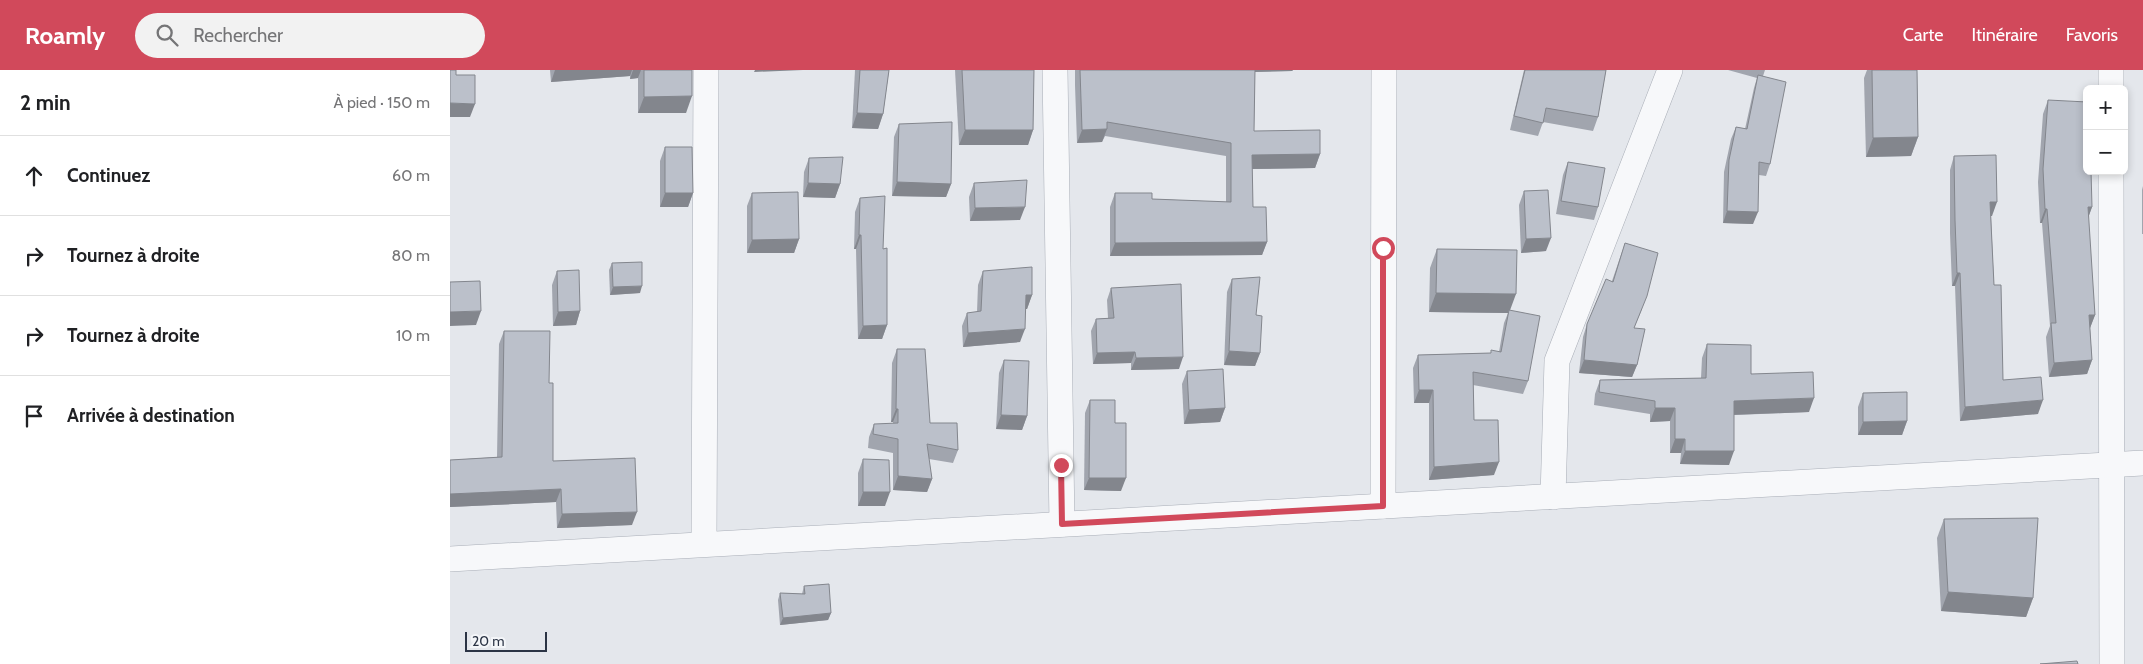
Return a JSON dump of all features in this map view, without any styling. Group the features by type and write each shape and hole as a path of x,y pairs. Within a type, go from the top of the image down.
{"street":[{"path":"704,544 706,70"},
{"path":"1055,70 1062,524"},
{"path":"1383,506 1384,70"},
{"path":"1553,497 1557,361 1670,70"},
{"path":"2111,70 2111,85"},
{"path":"2111,175 2112,664"},
{"path":"450,558 2143,464"}],"building":[{"path":"450,70 456,70 456,75 475,75 475,104 450,103"},
{"path":"644,70 692,70 692,96 644,97"},
{"path":"860,70 889,70 883,114 857,113"},
{"path":"962,70 1034,70 1033,130 965,130"},
{"path":"1080,70 1255,70 1254,131 1320,130 1320,154 1252,155 1253,207 1266,207 1267,242 1115,243 1115,193 1152,193 1152,199 1231,202 1231,143 1107,122 1107,129 1082,130"},
{"path":"1525,70 1606,70 1598,117 1546,108 1543,123 1514,116"},
{"path":"1872,70 1917,70 1918,137 1873,138"},
{"path":"1758,75 1786,82 1770,164 1759,162 1758,212 1727,211 1729,160 1736,127 1747,129"},
{"path":"2048,100 2083,102 2083,175 2091,175 2092,207 2088,207 2095,315 2089,315 2092,360 2054,363 2051,323 2056,323 2043,169"},
{"path":"952,122 951,184 897,182 899,124"},
{"path":"665,147 692,147 693,193 665,193"},
{"path":"1996,155 1997,202 1990,202 1994,285 2001,285 2003,380 2041,377 2043,400 1965,407 1960,273 1957,273 1954,156"},
{"path":"843,157 840,184 808,183 809,158"},
{"path":"1568,162 1605,168 1598,207 1561,201"},
{"path":"1027,180 1025,207 975,208 974,183"},
{"path":"1548,190 1551,238 1526,239 1524,191"},
{"path":"798,192 799,239 752,240 752,193"},
{"path":"885,196 883,249 887,248 887,325 863,326 861,235 859,235 860,198"},
{"path":"1625,243 1658,253 1647,296 1634,328 1645,329 1637,365 1584,360 1587,324 1606,279 1613,282"},
{"path":"1437,249 1517,250 1516,294 1436,293"},
{"path":"642,262 642,286 613,287 612,263"},
{"path":"1032,267 1032,295 1026,295 1025,329 968,333 967,313 981,311 983,271"},
{"path":"579,270 580,311 558,312 557,271"},
{"path":"1260,277 1256,315 1262,316 1260,353 1229,351 1232,279"},
{"path":"480,281 481,311 450,312 450,282"},
{"path":"1181,284 1183,357 1136,358 1135,352 1097,353 1096,319 1114,318 1111,288"},
{"path":"1509,310 1540,316 1528,381 1473,372 1474,420 1498,420 1499,462 1434,467 1433,390 1419,390 1418,355 1491,353 1491,350 1501,352"},
{"path":"504,331 550,331 549,383 553,383 553,461 635,458 637,512 562,514 561,489 450,494 450,460 502,457"},
{"path":"1707,344 1751,345 1751,374 1813,372 1814,398 1734,401 1734,451 1685,451 1685,439 1675,439 1675,408 1655,408 1655,401 1599,392 1600,380 1706,378"},
{"path":"897,349 925,349 930,423 957,423 958,450 927,444 932,479 898,476 898,439 873,434 874,424 898,423 898,409 896,409"},
{"path":"1004,360 1029,361 1027,416 1001,415"},
{"path":"1223,369 1225,408 1189,410 1187,371"},
{"path":"1907,392 1907,421 1863,422 1863,393"},
{"path":"1090,400 1115,400 1115,423 1126,423 1126,478 1089,478"},
{"path":"863,459 889,460 890,492 863,492"},
{"path":"2038,518 2033,598 1948,592 1944,519"},
{"path":"829,584 831,613 783,618 780,593 805,594 804,586"},
{"path":"2077,661 2078,664 2040,664"}],"route":[{"path":"1061,465 1062,524 1383,506 1383,248"}]}
